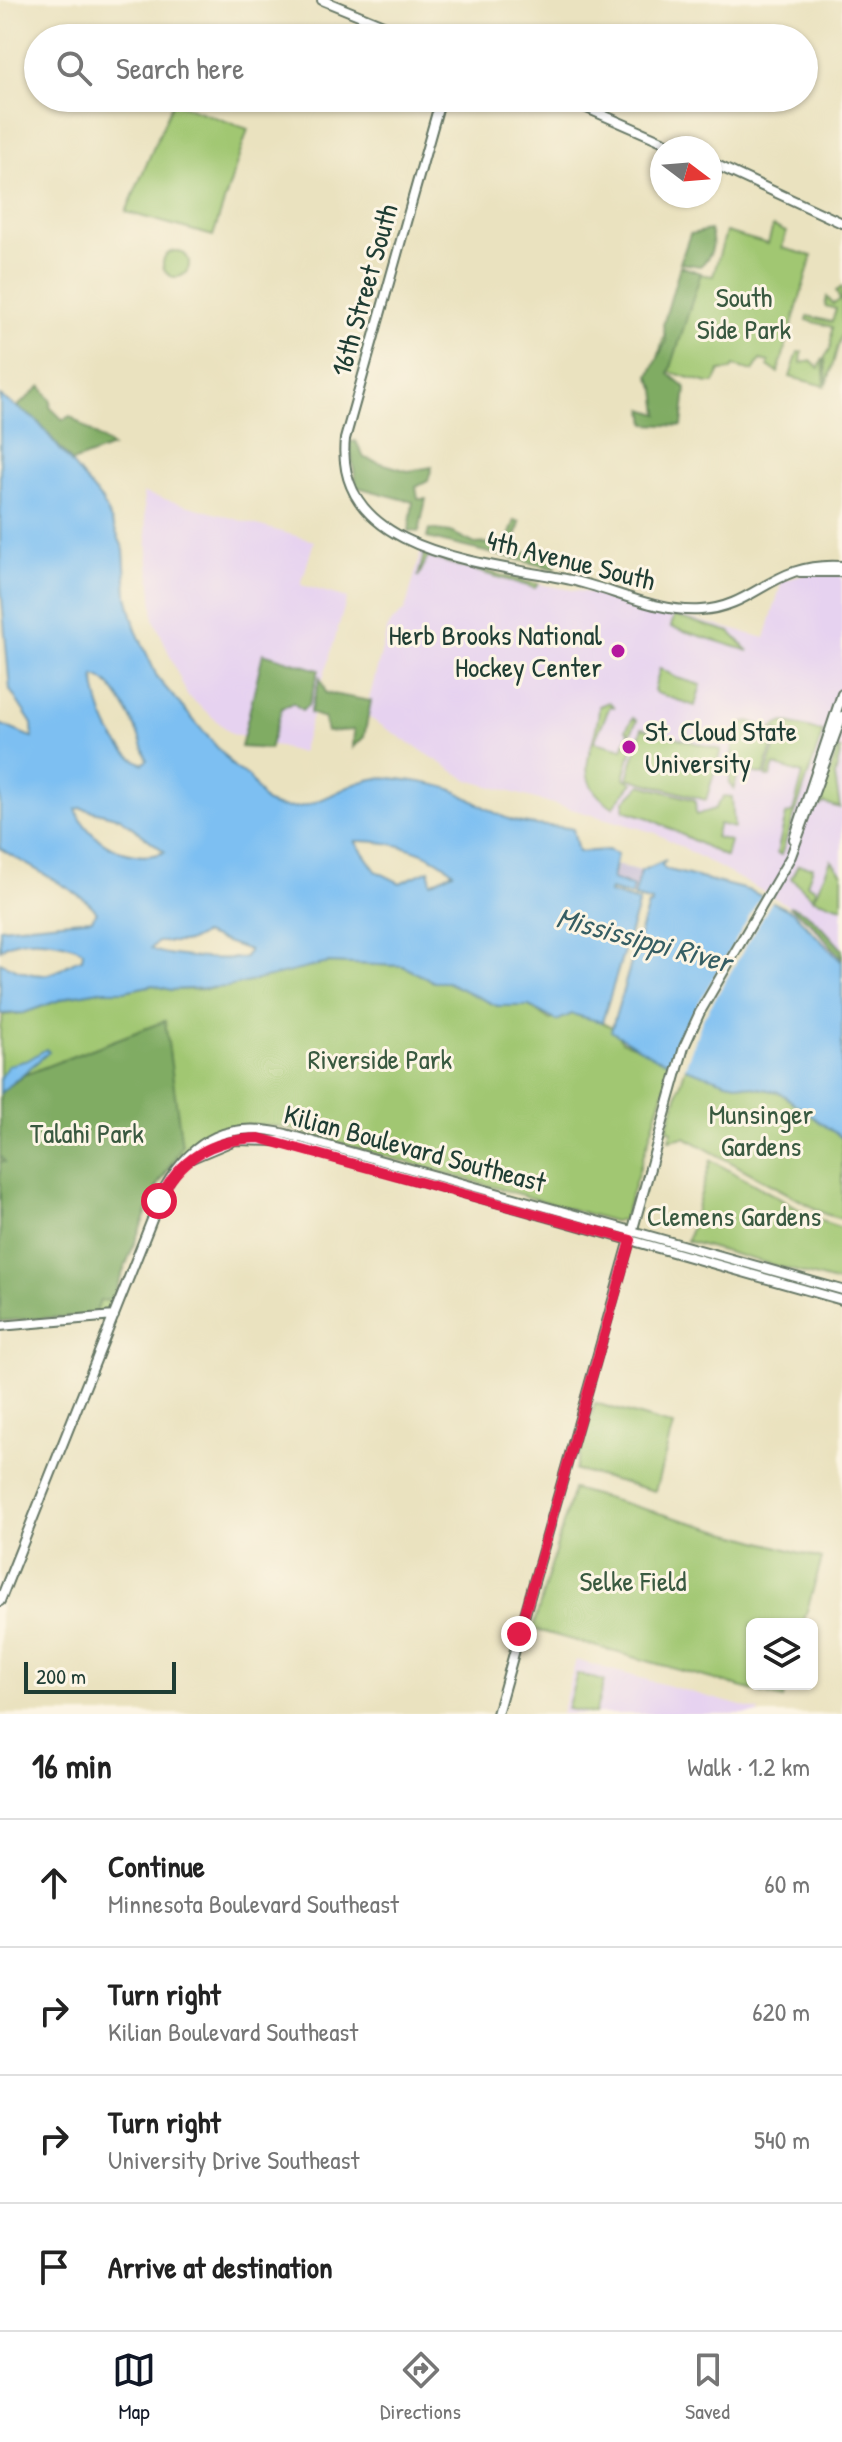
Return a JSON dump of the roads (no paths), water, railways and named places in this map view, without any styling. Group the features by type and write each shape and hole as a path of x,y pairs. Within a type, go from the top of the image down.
{"street":[{"path":"322,0 383,24"},
{"name":"16th Street South","path":"353,494 344,461 346,431 437,112"},
{"path":"596,112 651,136"},
{"path":"722,168 842,223"},
{"name":"4th Avenue South","path":"353,494 378,524 406,540 512,570 572,580 676,609 719,608 790,571"},
{"path":"790,571 813,565 842,566"},
{"path":"790,571 842,572"},
{"path":"781,873 842,694"},
{"path":"497,1714 661,1127 694,1022 781,873 807,821 842,716"},
{"name":"Kilian Boulevard Southeast","path":"114,1316 159,1201 183,1162 235,1140 270,1139 842,1290"},
{"name":"Kilian Boulevard Southeast","path":"632,1236 842,1300"},
{"path":"0,1326 114,1316 0,1601"}],"water":[{"path":"0,396 37,421 103,502 124,550 127,596 136,630 158,679 235,768 249,777 265,802 281,807 297,807 312,804 371,779 411,781 453,790 514,821 573,829 578,852 608,850 617,854 612,879 633,887 631,896 610,890 609,893 639,902 602,1022 572,1014 557,1021 529,1006 497,1006 447,982 434,982 403,966 328,963 228,987 171,990 153,985 125,991 100,991 71,996 24,1013 0,1014 0,962 26,972 46,975 82,959 83,951 41,940 17,942 0,950 0,928 92,919 96,912 82,897 0,848 0,724 33,738 32,724 10,690 0,576","holes":["94,676 103,680 120,699 144,750 147,760 143,764 114,738","76,809 120,818 165,852 139,855 113,848 90,831","355,841 381,842 420,852 453,872 431,883 429,870 400,883 376,871","203,934 249,950 245,957 212,958 167,954 151,948 158,942 188,942"]},
{"name":"Mississippi River","path":"666,860 662,865 665,869 751,891 793,912 842,962 842,1138 779,1092 727,1082 656,1058 611,1031 648,905 652,902 634,897 641,871"},
{"path":"46,1049 49,1052 0,1093 0,1079 8,1065 28,1060"}],"place":[{"name":"Herb Brooks National Hockey Center","path":"618,651"},
{"name":"St. Cloud State University","path":"629,747"}],"park label":[{"name":"South Side Park","path":"744,313"},
{"name":"Riverside Park","path":"380,1059"},
{"name":"Munsinger Gardens","path":"761,1130"},
{"name":"Talahi Park","path":"87,1133"},
{"name":"Clemens Gardens","path":"734,1216"},
{"name":"Selke Field","path":"633,1581"}]}
